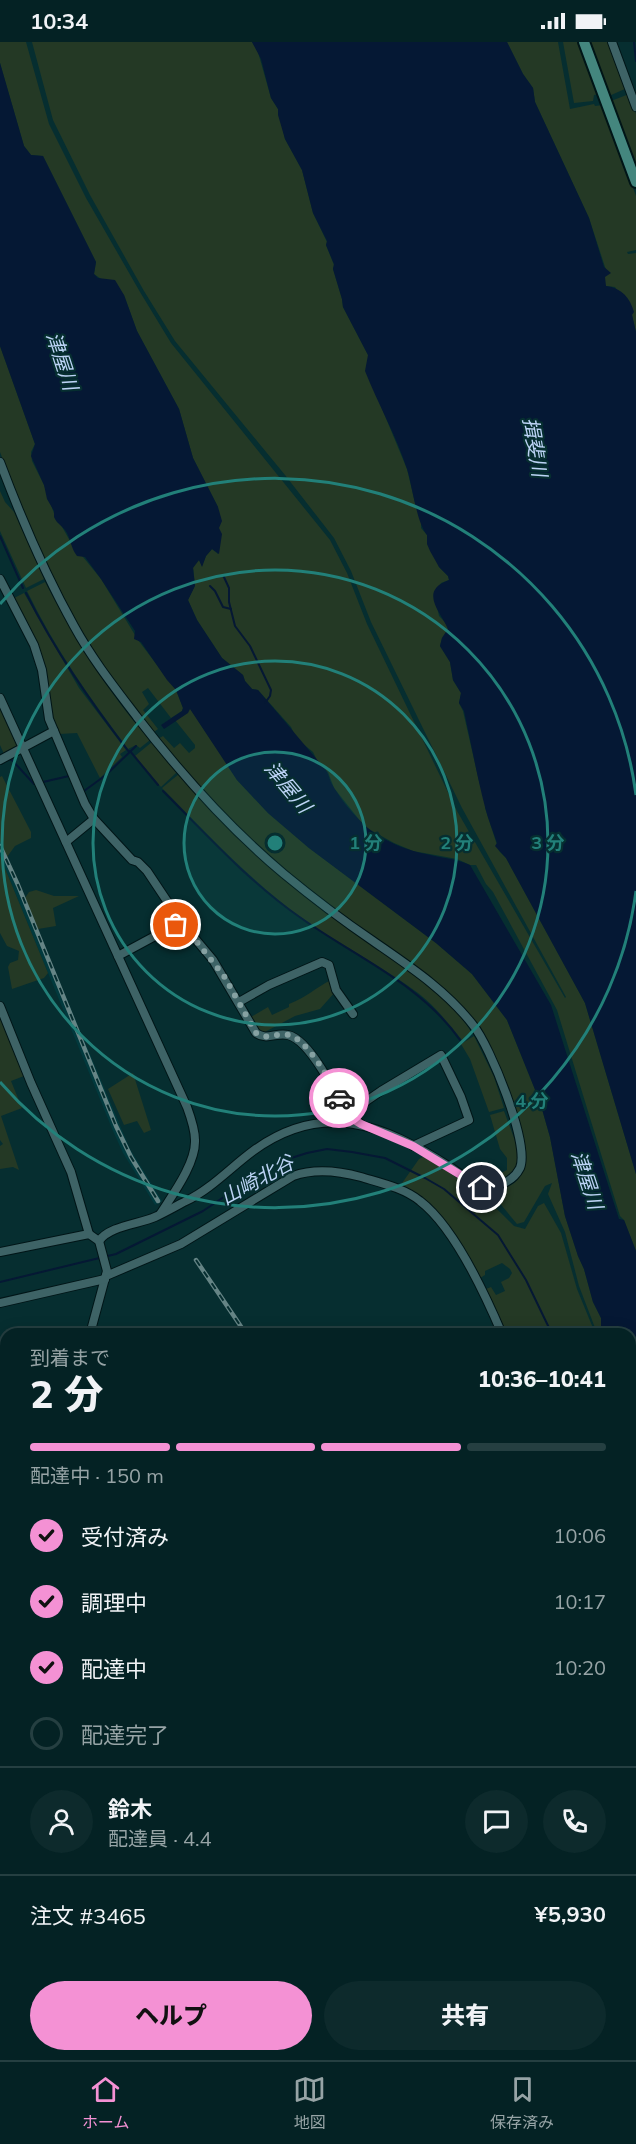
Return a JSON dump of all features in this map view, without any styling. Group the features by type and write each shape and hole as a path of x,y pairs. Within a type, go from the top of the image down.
{"main road":[{"path":"584,42 636,182"}],"street":[{"path":"612,42 636,107"},
{"path":"618,42 619,59"},
{"path":"0,462 49,578 75,629 112,684 181,771 242,836 284,874 337,916 426,978 457,1004 477,1030 500,1081 518,1134 522,1156 518,1172 499,1186 482,1188 413,1146 361,1124 346,1115 333,1085 296,1038 288,1034 269,1037 256,1033 213,960 181,922 147,871 138,862 132,860 94,819 54,731 48,712 42,670 34,645 0,579"},
{"path":"0,483 13,497"},
{"path":"0,698 188,1107 195,1141 191,1160 160,1214"},
{"path":"0,760 54,731"},
{"path":"66,842 94,819"},
{"path":"118,956 181,922"},
{"path":"239,1002 269,985 322,962 329,965 336,990 353,1014"},
{"path":"0,1006 71,1172 89,1234"},
{"path":"336,1121 441,1054 469,1120 413,1146"},
{"path":"99,1240 105,1233 160,1214 200,1194 251,1152 284,1132 312,1123 336,1121 361,1124"},
{"path":"0,1303 106,1275 181,1244 293,1176 310,1172 343,1172 408,1194 430,1209 480,1284 499,1328"},
{"path":"0,1252 89,1234 99,1240 106,1275 92,1328"}],"shaded area":[{"path":"0,841 130,1149 162,1201 155,1205 123,1153 113,1131 0,856"}],"green space":[{"path":"0,42 26,42 49,124 86,198 171,343 330,540 347,573 367,624 457,811 565,998 462,808 371,622 351,571 334,538 175,341 90,195 53,120 32,42 252,42 258,52 271,98 278,109 285,139 302,170 313,213 327,242 343,307 368,355 378,399 407,469 421,519 421,528 427,535 439,567 448,576 449,580 441,583 434,593 439,616 448,629 440,646 450,662 453,680 461,693 459,703 463,711 485,808 499,851 506,858 585,1003 636,1174 636,1251 624,1220 620,1216 557,1010 476,865 413,851 365,827 334,788 328,772 319,764 313,752 297,739 291,727 258,690 252,689 243,675 222,658 197,620 188,600 195,585 193,567 199,560 202,566 212,549 218,554 218,507 193,458 179,409 137,331 124,295 94,274 96,262 43,156 31,155 24,146 0,63"},
{"path":"507,42 558,42 570,109 594,104 595,106 603,105 636,196 636,250 627,252 628,254 636,253 636,332 632,315 615,287 606,286 604,283 606,270 589,218 535,102 533,88 523,74"},
{"path":"563,42 580,42 599,94 594,95 593,101 574,103"},
{"path":"589,42 610,42 627,88 609,96"},
{"path":"629,94 636,114 636,170 611,101"},
{"path":"0,346 35,444 31,452 32,461 44,485 57,522 101,579 138,640 176,690 183,708 171,718 148,688 142,692 149,704 143,710 158,729 154,732 114,682 79,627 49,569 17,496 0,452"},
{"path":"0,491 5,502 14,512 44,579 26,588 0,531"},
{"path":"45,582 93,664 134,722 150,740 140,748 136,745 128,749 87,692 49,633 27,591"},
{"path":"24,593 79,688 126,750 120,754 122,757 100,778 77,733 59,734 51,717 45,670 12,599"},
{"path":"0,706 18,746 4,754 0,745"},
{"path":"190,708 237,780 268,813 309,848 436,943 472,974 507,1020 540,1102 550,1137 565,1216 593,1302 601,1318 601,1328 595,1328 579,1286 565,1232 548,1194 552,1183 545,1186 524,1222 517,1224 493,1195 518,1179 526,1159 522,1136 501,1078 474,1021 453,997 432,979 287,873 252,842 204,792 158,739 163,736 174,748 180,743 189,753 195,748 175,720 183,716"},
{"path":"152,742 177,772 161,787 135,756"},
{"path":"179,774 232,832 271,868 332,917 431,987 452,1006 472,1033 462,1040 436,1009 418,993 299,916 263,887 162,788"},
{"path":"2,776 31,832 31,838 15,846 7,857 0,841 0,777"},
{"path":"0,856 48,973 44,978 12,989 8,967 10,963 18,960 19,951 7,946 0,933"},
{"path":"36,890 54,896 79,896 53,908 56,926 38,929 25,898 29,892"},
{"path":"331,980 335,992 320,1009 295,1016 263,1033 258,1030 251,1017 268,1007 272,1015"},
{"path":"0,1014 24,1076 11,1081 22,1108 1,1116 19,1170 13,1167 0,1169 0,1146 3,1144 0,1140"},
{"path":"474,1036 494,1077 504,1108 489,1112 470,1059 461,1044"},
{"path":"133,1073 151,1130 144,1133 137,1121 124,1125 108,1089"},
{"path":"504,1111 518,1149 517,1164 513,1171 498,1183 478,1181 461,1171 492,1177 507,1170 507,1158 500,1149 490,1115"},
{"path":"425,1156 449,1171 472,1188 514,1226 525,1229 538,1206 544,1203 561,1233 577,1289 593,1328 505,1328 486,1289 491,1287 496,1295 505,1291 501,1282 509,1278 512,1273 510,1269 502,1263 485,1271 485,1275 480,1278 433,1210 400,1186 419,1159"}],"water":[{"name":"揖斐川","path":"252,42 507,42 523,74 533,88 535,102 589,218 604,267 611,273 605,277 606,286 621,291 628,298 634,312 632,315 636,332 636,1174 585,1003 506,858 495,846 497,843 485,807 464,711 459,703 461,693 453,680 450,662 440,646 448,629 433,596 440,585 449,580 448,576 439,567 427,544 427,535 417,513 403,456 365,371 368,355 343,307 333,269 334,264 326,245 327,241 313,213 302,170 285,139 278,109 271,98 261,59"},
{"name":"津屋川","path":"0,63 24,146 31,155 43,156 96,262 94,274 98,278 115,280 124,295 137,331 179,409 193,458 218,507 222,521 219,528 222,534 219,554 212,549 206,556 202,567 199,560 193,568 195,586 188,600 197,620 222,658 243,675 252,689 258,690 325,769 342,799 366,826 379,836 401,847 470,865 551,1005 619,1219 624,1220 636,1251 636,1328 601,1328 601,1318 593,1302 565,1216 550,1137 540,1102 507,1020 472,974 436,943 309,848 268,813 237,780 190,709 188,713 164,729 161,725 182,711 176,690 141,642 134,639 135,631 101,579 85,557 77,556 67,533 54,517 54,511 47,499 44,485 31,456 35,444 0,346"}],"waterway":[{"path":"634,42 636,61"},
{"path":"0,536 23,588"},
{"path":"223,575 229,588 229,602 235,626 250,646 271,690 265,703"},
{"path":"210,586 223,607 231,609"},
{"path":"26,593 74,675 129,752"},
{"path":"84,791 106,775 136,746"},
{"path":"130,751 158,785"},
{"path":"8,759 12,760 34,784"},
{"path":"43,782 69,776"},
{"path":"163,791 229,858 264,889 301,918 386,972 426,1002 460,1040"},
{"name":"山崎北谷","path":"0,1282 116,1254 203,1211 255,1176 285,1160 327,1149 385,1158 444,1189 498,1235 526,1280 549,1328"}],"railway":[{"path":"0,846 116,1126 131,1157 158,1201"},
{"path":"196,1260 242,1328"}],"way so far":[{"path":"176,925 181,922 213,960 256,1033 269,1037 288,1034 296,1038 308,1050 333,1085 339,1098"}],"route":[{"path":"339,1098 346,1115 429,1154 482,1188"}]}
